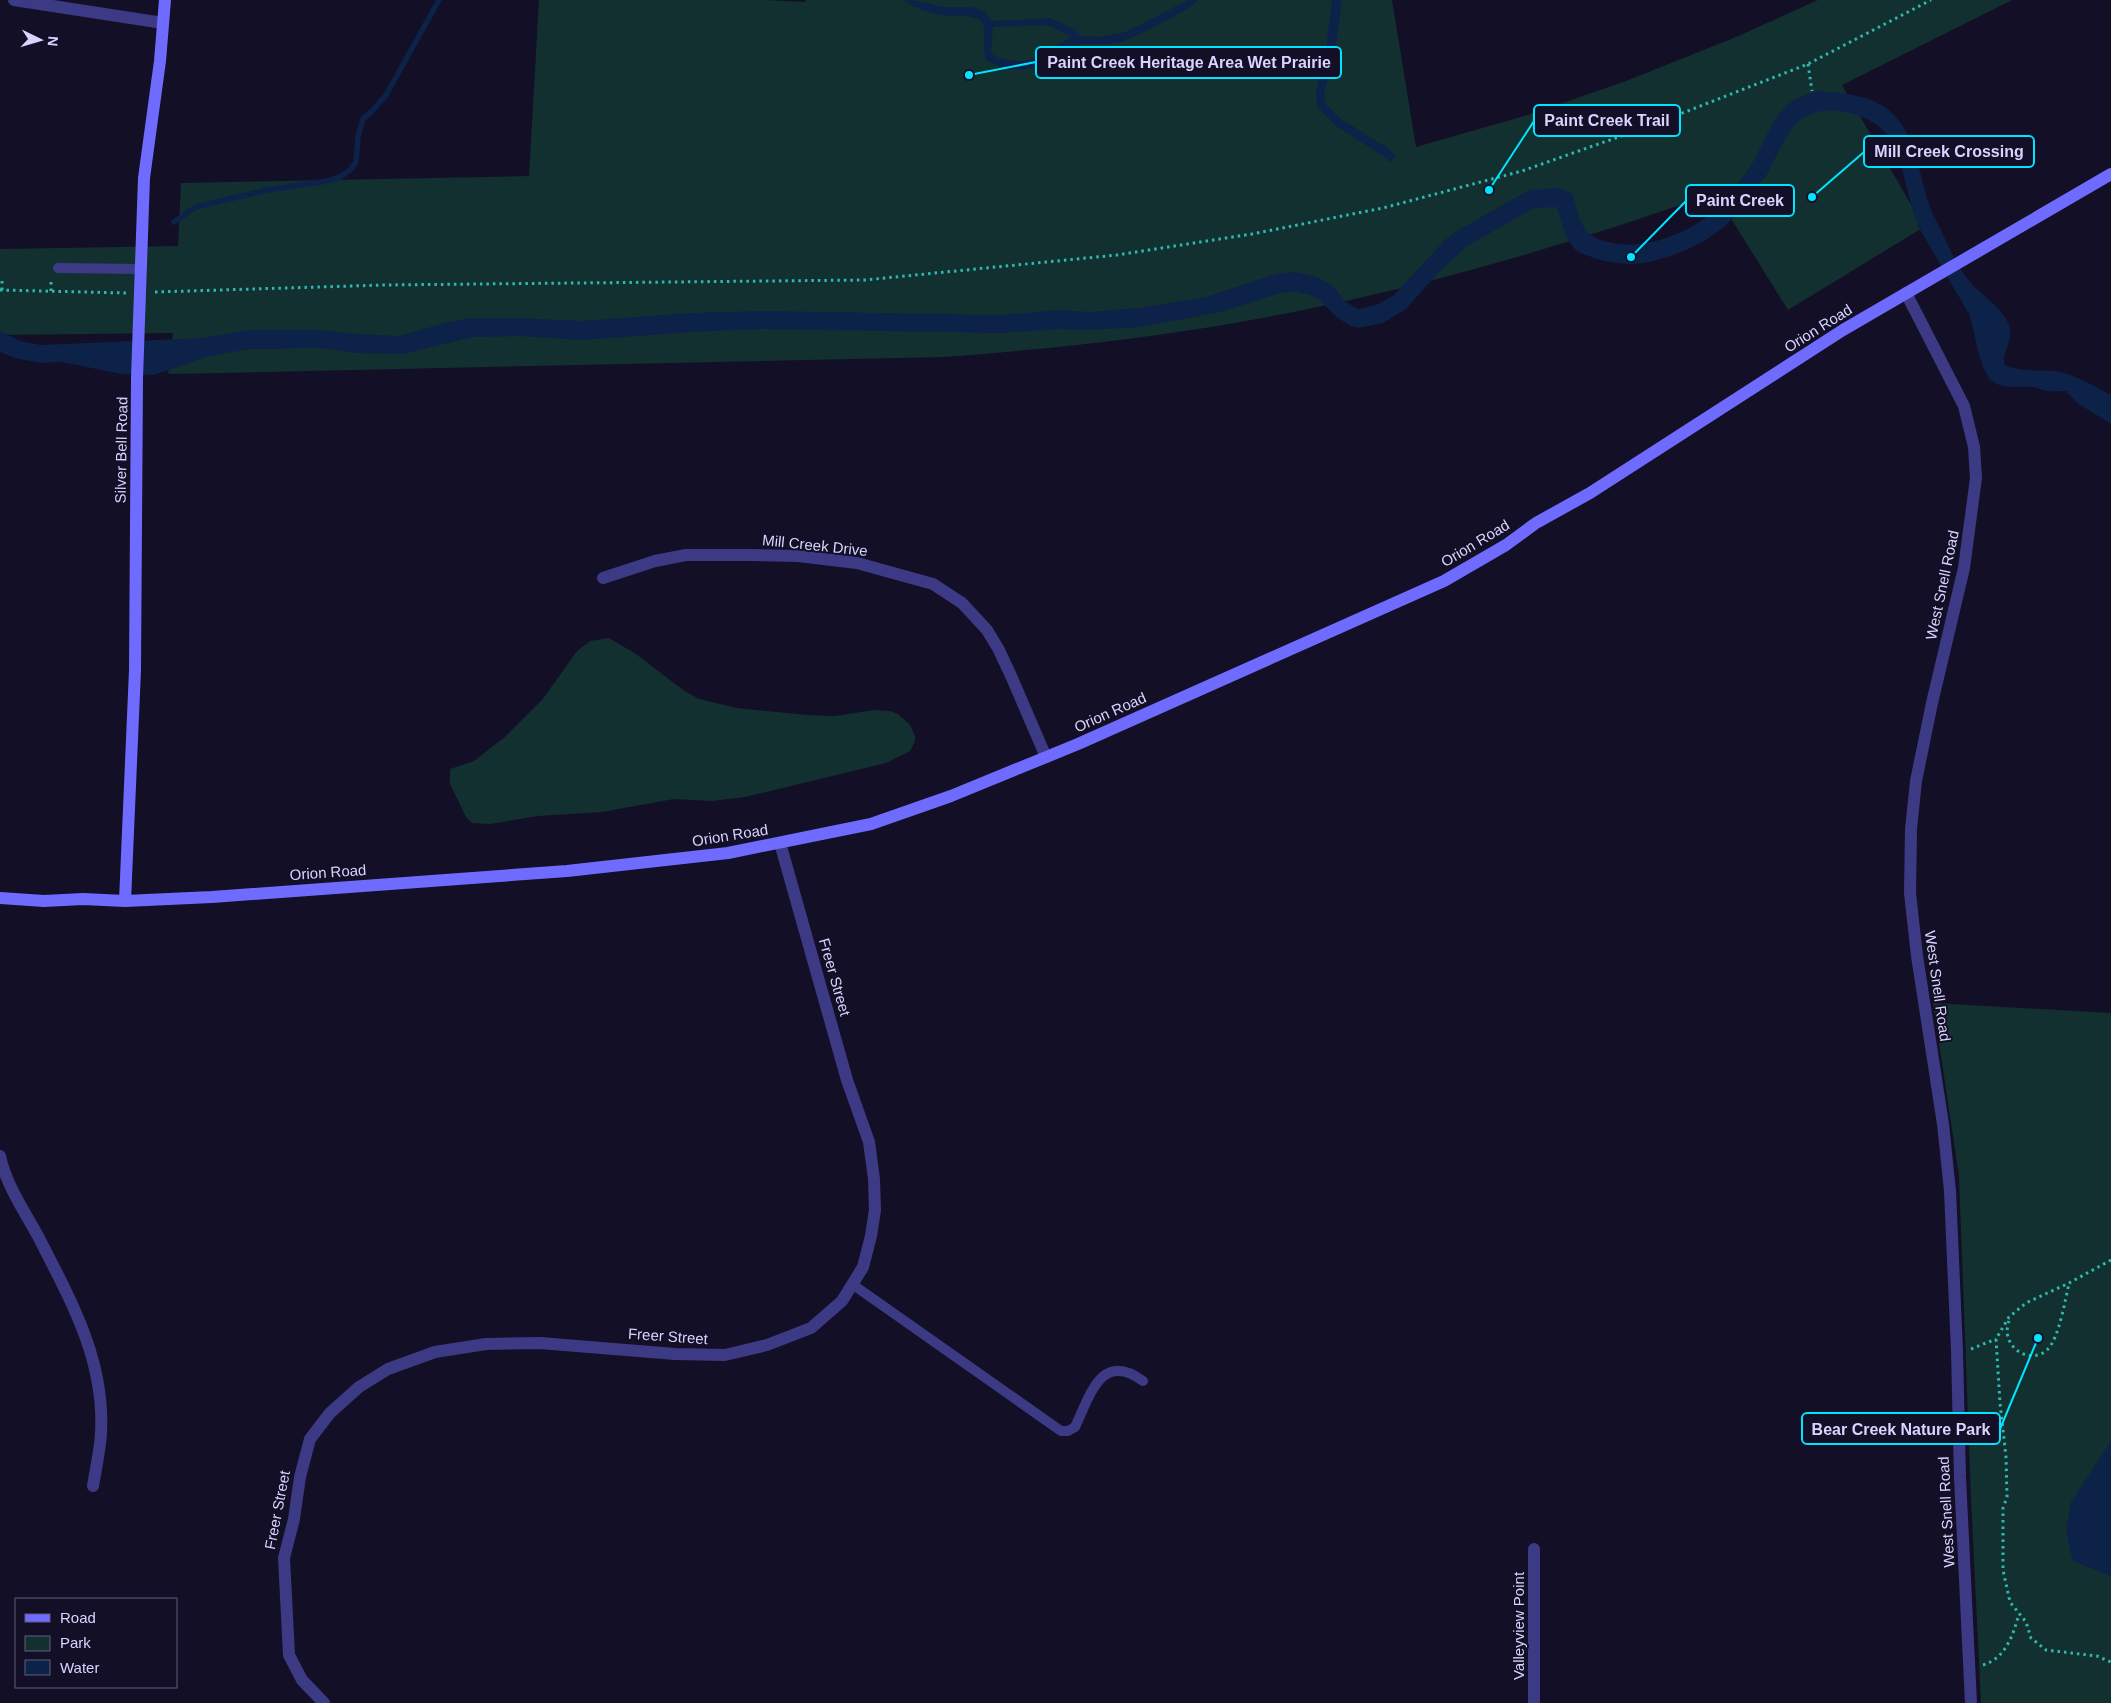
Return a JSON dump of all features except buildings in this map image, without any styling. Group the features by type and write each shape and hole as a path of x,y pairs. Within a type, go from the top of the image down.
{"street":[{"path":"14,0 163,23"},
{"name":"Silver Bell Road","path":"125,901 135,670 137,378 144,178 165,0"},
{"name":"Orion Road","path":"0,898 44,901 83,899 125,901 212,897 567,870 728,853 872,824 951,796 1046,757 1444,581 1506,545 1536,523 1590,493 1835,335 2111,174"},
{"name":"West Snell Road","path":"1906,293 1964,406 1974,447 1976,478 1964,568 1932,703 1916,781 1911,829 1910,893 1916,947 1943,1124 1950,1192 1958,1350 1960,1477 1971,1703"},
{"name":"Mill Creek Drive","path":"604,578 655,562 686,555 751,555 798,556 857,563 934,584 962,603 987,630 999,650 1046,757"},
{"name":"Freer Street","path":"324,1703 302,1680 289,1655 284,1558 294,1519 300,1477 310,1439 330,1413 359,1387 388,1369 435,1352 486,1344 540,1343 676,1354 725,1355 767,1345 811,1328 842,1301 863,1267 875,1210 874,1179 869,1142 847,1080 780,843"},
{"path":"0,1156 2,1165 19,1202 78,1316 91,1351 97,1378 101,1433 93,1486"},
{"name":"Valleyview Point","path":"1534,1549 1534,1703"}],"lane":[{"path":"58,268 140,269"},
{"path":"852,1284 1061,1431 1068,1431 1075,1427 1098,1381 1106,1373 1119,1370 1132,1373 1143,1381"}],"path":[{"path":"2,278 1,290 140,293 384,285 865,280 1117,255 1252,234 1383,208 1522,171 1644,128 1808,64 1931,0"},
{"path":"1808,64 1812,91"},
{"path":"2111,1260 2069,1283 2026,1303 2009,1317 1996,1339 2006,1457 2007,1497 2003,1508 2003,1570 2010,1602 2026,1622 2031,1638 2046,1650 2097,1656 2111,1662"},
{"path":"2009,1317 2007,1333 2019,1353 2029,1356 2038,1355 2048,1349 2055,1338 2069,1283"},
{"path":"1958,1350 1970,1349 1996,1339"},
{"path":"1969,1669 1991,1663 2005,1650 2019,1614"}],"green space":[{"path":"539,0 767,0 805,2 806,0 1392,0 1416,147 1531,114 1626,81 1736,37 1818,0 2012,0 1842,85 1924,227 1788,310 1720,201 1717,192 1518,257 1450,276 1315,308 1247,321 1149,336 973,355 171,374 168,373 173,333 0,335 0,249 178,246 181,183 529,176"},
{"path":"609,638 636,654 683,690 699,699 737,708 806,715 835,716 874,710 890,711 898,714 910,725 915,741 910,751 886,763 745,797 712,801 674,799 602,812 538,816 490,824 472,823 466,817 450,784 450,769 474,761 506,736 542,700 577,651 590,641"},
{"path":"1933,1003 2111,1013 2111,1703 1981,1703 1959,1176"}],"water":[{"path":"904,0 946,7 975,8 987,14 991,20 997,21 1050,18 1074,29 1081,36 1100,37 1126,32 1188,0 1198,0 1174,16 1125,41 1113,44 1073,46 1043,64 1027,69 1010,69 986,60 982,21 967,16 936,14 907,3","holes":["1048,25 1072,37 1038,57 1024,61 1006,60 992,54 991,50 993,27"]},
{"path":"1332,0 1341,0 1341,8 1334,58 1324,92 1325,103 1341,119 1389,149 1396,156 1390,162 1336,126 1317,106 1316,91 1325,56"},
{"path":"1818,91 1856,96 1875,101 1890,111 1901,123 1914,150 1931,208 1956,261 1975,288 1999,309 2007,321 2010,328 2010,338 2004,360 2005,365 2019,369 2060,372 2080,379 2111,395 2111,424 2079,404 2066,391 2006,386 1994,383 1990,379 1980,359 1969,314 1919,228 1893,145 1887,135 1869,120 1845,112 1832,111 1808,115 1799,121 1785,139 1766,176 1738,212 1716,233 1682,252 1643,263 1629,264 1593,258 1577,251 1573,247 1564,230 1557,207 1534,208 1467,246 1436,275 1406,309 1383,323 1358,328 1350,326 1334,315 1320,300 1294,291 1280,293 1220,312 1141,327 1000,333 761,329 582,340 520,336 474,337 402,354 356,353 320,348 249,349 206,357 154,375 121,374 62,362 40,363 15,358 0,352 0,331 20,341 41,345 203,338 247,330 321,330 399,336 445,323 473,318 582,321 690,313 760,311 1000,315 1061,310 1089,312 1139,308 1206,297 1276,274 1295,272 1317,277 1332,285 1346,302 1358,309 1376,305 1394,295 1445,240 1457,231 1529,190 1561,188 1573,195 1579,216 1586,230 1591,235 1608,242 1632,245 1670,237 1694,225 1714,211 1750,167 1776,118 1800,97"},
{"path":"2111,1441 2111,1576 2073,1561 2066,1531 2071,1502"}],"waterway":[{"path":"174,222 196,207 267,190 327,181 340,177 350,170 356,162 358,137 363,119 386,95 439,0"}],"place":[{"name":"Paint Creek Heritage Area Wet Prairie","path":"969,75"},
{"name":"Paint Creek Trail","path":"1489,190"},
{"name":"Mill Creek Crossing","path":"1812,197"},
{"name":"Paint Creek","path":"1631,257"},
{"name":"Bear Creek Nature Park","path":"2038,1338"}]}
